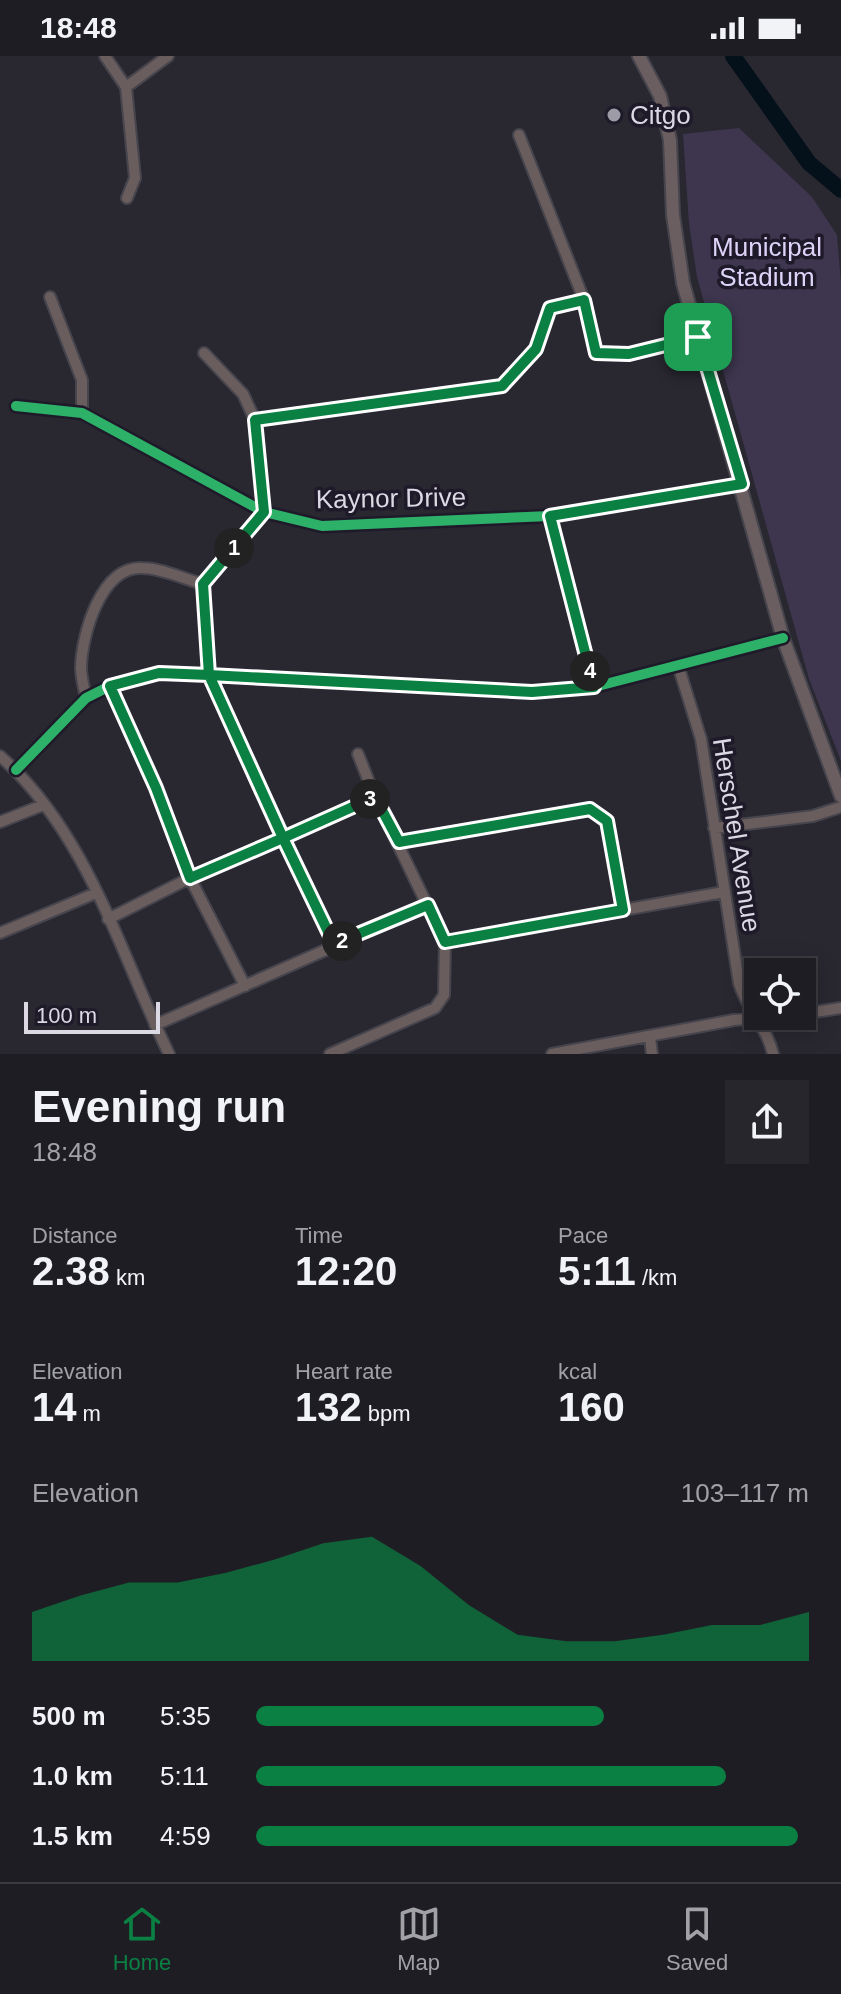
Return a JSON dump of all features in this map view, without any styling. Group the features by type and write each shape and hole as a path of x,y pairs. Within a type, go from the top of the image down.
{"main road":[{"path":"639,56 660,96 670,140 677,251 698,337 783,638 841,796"}],"street":[{"path":"105,56 126,87 135,178 127,198"},
{"path":"126,87 168,56"},
{"path":"519,135 584,300 596,353 629,354 698,337"},
{"path":"50,297 82,380 82,413"},
{"path":"255,420 502,386 536,349 550,308 584,300"},
{"path":"204,353 243,394 255,420 264,512 203,584 209,675 334,944"},
{"name":"Kaynor Drive","path":"16,406 82,413 264,512 322,526 550,516 742,484"},
{"path":"550,516 594,687"},
{"path":"86,698 81,666 86,639 99,599 116,575 141,567 203,584"},
{"path":"16,770 86,698 110,686 159,673 532,692 594,687 783,638"},
{"name":"Herschel Avenue","path":"678,665 701,739 739,983 744,996"},
{"path":"110,686 156,788 190,878 245,986"},
{"path":"330,1054 435,1008 444,995 445,942 375,797 358,754"},
{"path":"0,756 16,770 80,858 169,1054"},
{"path":"108,919 190,878 375,797"},
{"path":"0,822 43,805"},
{"path":"714,828 813,816 841,807"},
{"path":"399,842 590,809 607,821 623,910"},
{"path":"445,942 724,892"},
{"path":"0,933 96,893"},
{"path":"155,1025 428,905"},
{"path":"816,1012 841,1008"},
{"path":"552,1054 744,1020"},
{"name":"Herschel Avenue","path":"765,1030 773,1054"},
{"path":"650,1037 652,1054"}],"green space":[{"name":"Municipal Stadium","path":"739,128 812,197 837,235 841,283 841,761 809,679 697,277 689,224 683,134"}],"waterway":[{"path":"733,56 809,163 841,190"}],"cycle path":[{"path":"16,406 82,413 264,512 322,526 550,516 742,484"},
{"path":"16,770 86,698 110,686 159,673 532,692 594,687 783,638"}],"place":[{"name":"Citgo","path":"614,115"}],"route":[{"path":"698,337 629,354 596,353 584,300 550,308 536,349 502,386 255,420 264,512 203,584 209,675 159,673 110,686 156,788 190,878 283,838 334,944 428,905 445,942 623,910 607,821 590,809 399,842 375,797 283,838 209,675 532,692 594,687 550,516 742,484 698,337"}]}
